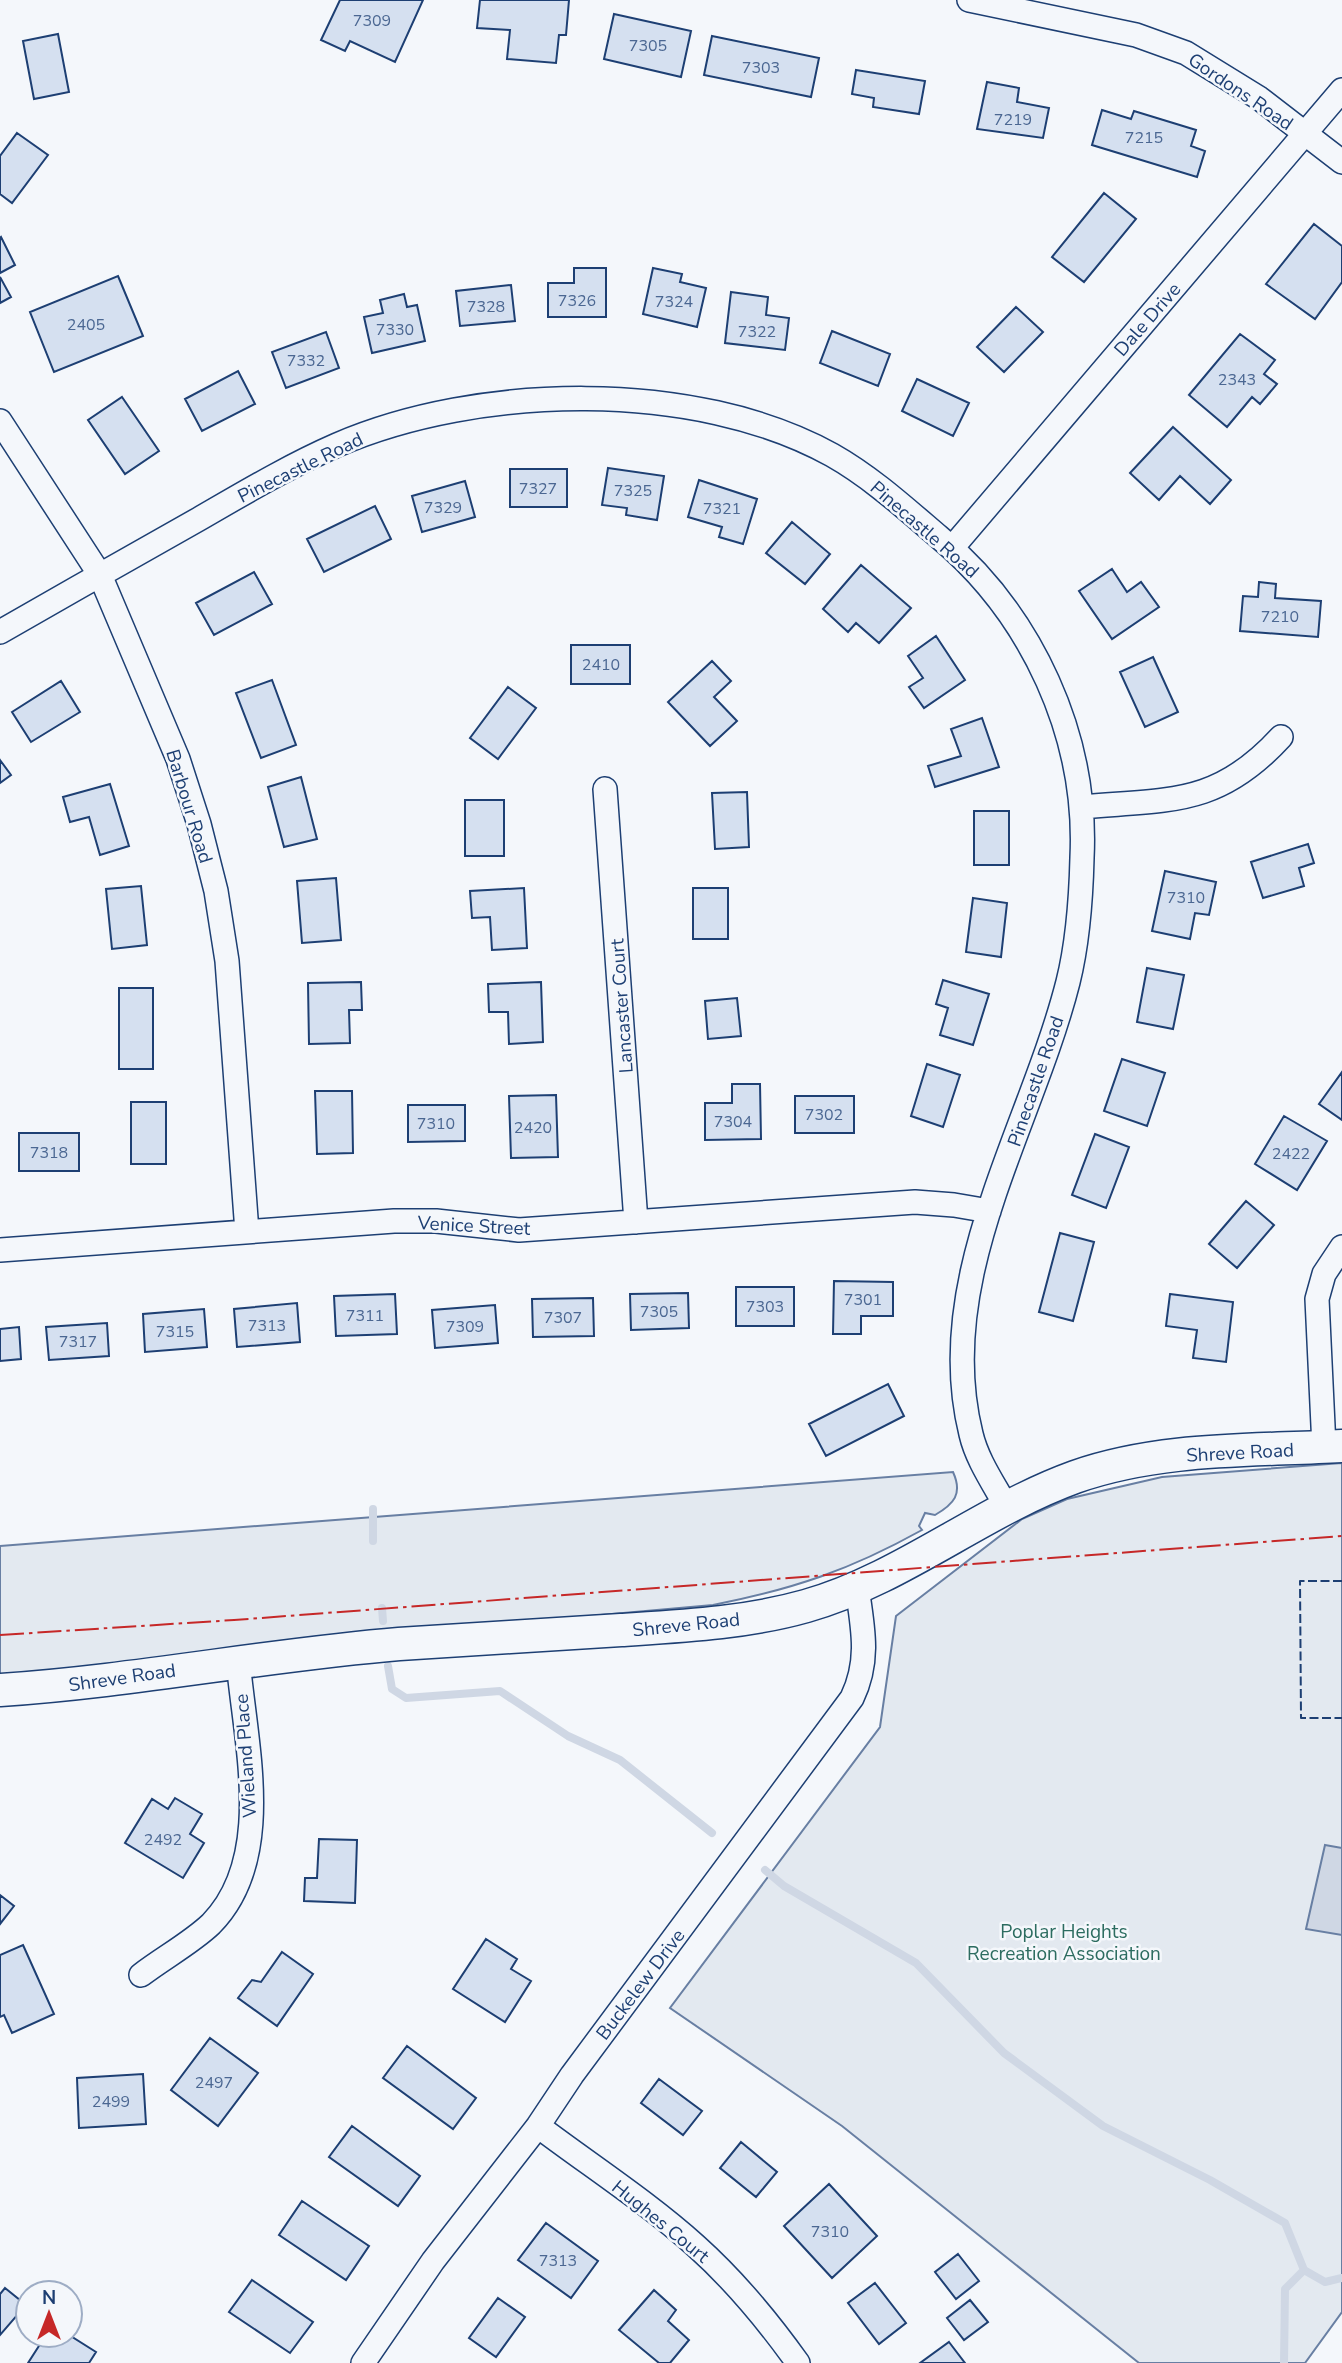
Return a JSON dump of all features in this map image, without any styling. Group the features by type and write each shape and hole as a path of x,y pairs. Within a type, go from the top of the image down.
{"main road":[{"name":"Shreve Road","path":"0,1690 68,1685 238,1660 397,1644 695,1625 781,1612 857,1588 1007,1508 1072,1478 1142,1459 1333,1447"}],"street":[{"name":"Gordons Road","path":"972,0 1136,36 1186,52 1259,98 1342,162"},
{"name":"Dale Drive","path":"953,548 1342,90"},
{"name":"Pinecastle Road","path":"0,632 286,470 340,444 395,424 454,409 551,398 614,399 674,406 788,434 855,470 953,548 995,594 1024,635 1046,677 1064,724 1081,807 1083,852 1078,927 1069,980 989,1211 973,1270 962,1379 972,1441 1007,1508"},
{"name":"Barbour Road","path":"0,421 100,575 178,759 199,824 216,891 227,961 247,1232"},
{"path":"1081,807 1177,799 1205,792 1233,780 1257,763 1281,737"},
{"name":"Lancaster Court","path":"605,789 636,1222"},
{"name":"Venice Street","path":"0,1250 394,1221 436,1221 519,1230 915,1202 989,1211"},
{"path":"1333,1447 1317,1298 1324,1274 1342,1247"},
{"name":"Buckelew Drive","path":"363,2363 441,2251 538,2126 572,2076 852,1698 862,1676 865,1656 857,1588"},
{"name":"Wieland Place","path":"141,1975 211,1924 243,1878 253,1813 238,1660"},
{"name":"Hughes Court","path":"538,2126 652,2209 697,2247 764,2317 798,2363"}],"green space":[{"name":"Poplar Heights Recreation Association","path":"1342,1463 1342,2312 1305,2363 1139,2363 842,2126 670,2008 880,1727 896,1616 1022,1519 1067,1499 1162,1477"},
{"path":"953,1472 957,1486 955,1498 935,1515 925,1513 919,1526 922,1530 846,1567 796,1585 742,1599 713,1605 239,1647 106,1668 0,1678 0,1546"}],"shaded area":[{"path":"1325,1845 1342,1848 1342,1935 1306,1929"}],"building":[{"path":"340,0 423,0 395,62 350,41 345,51 321,40"},
{"path":"480,0 569,0 566,35 559,35 556,63 507,59 510,30 477,28"},
{"path":"614,14 691,31 681,77 604,59"},
{"path":"58,34 69,92 34,99 23,41"},
{"path":"712,36 819,58 811,97 704,75"},
{"path":"856,70 925,81 919,114 873,107 874,98 852,94"},
{"path":"987,82 1019,88 1017,102 1049,108 1043,138 977,129"},
{"path":"1102,110 1131,119 1134,111 1196,130 1191,146 1205,151 1197,177 1092,145"},
{"path":"17,133 48,155 12,203 0,194 0,156"},
{"path":"1104,193 1136,219 1084,282 1052,257"},
{"path":"1314,224 1342,246 1342,282 1315,319 1266,284"},
{"path":"0,238 15,265 0,273"},
{"path":"574,268 606,268 606,317 548,317 548,283 574,283"},
{"path":"653,268 682,274 680,282 706,288 697,327 643,314"},
{"path":"118,276 143,336 54,372 30,312"},
{"path":"0,277 11,297 0,303"},
{"path":"511,285 515,321 460,326 456,291"},
{"path":"731,292 768,297 766,315 789,318 785,350 725,343"},
{"path":"404,294 407,307 417,305 425,341 372,353 364,317 383,313 380,300"},
{"path":"1016,307 1043,332 1004,372 977,347"},
{"path":"832,331 890,354 878,386 820,363"},
{"path":"326,332 339,368 286,388 272,352"},
{"path":"1240,334 1275,360 1264,374 1277,384 1260,404 1252,397 1227,427 1189,395"},
{"path":"238,371 255,404 202,431 185,399"},
{"path":"917,379 969,403 953,436 902,411"},
{"path":"122,397 159,451 125,474 88,420"},
{"path":"1173,427 1231,480 1210,504 1180,476 1159,500 1130,473"},
{"path":"608,468 664,476 657,520 626,515 627,508 602,505"},
{"path":"510,469 567,469 567,507 510,507"},
{"path":"699,480 757,499 743,544 719,537 722,527 688,517"},
{"path":"465,481 475,517 422,532 412,496"},
{"path":"375,506 391,539 324,572 307,539"},
{"path":"792,522 830,554 805,584 766,553"},
{"path":"861,565 911,608 879,643 856,623 848,632 823,609"},
{"path":"1112,569 1127,592 1141,582 1159,607 1112,639 1079,591"},
{"path":"254,572 272,604 214,635 196,603"},
{"path":"1259,582 1276,584 1275,598 1321,601 1318,637 1240,631 1243,596 1258,597"},
{"path":"936,636 965,680 924,708 909,687 923,678 908,656"},
{"path":"571,645 630,645 630,684 571,684"},
{"path":"1153,657 1178,712 1145,727 1120,672"},
{"path":"712,661 731,681 714,697 737,721 710,746 668,702"},
{"path":"272,680 296,745 261,758 236,693"},
{"path":"61,681 80,712 31,742 12,712"},
{"path":"508,687 536,708 498,759 470,738"},
{"path":"982,718 999,767 935,787 928,766 961,756 951,729"},
{"path":"0,760 11,775 0,783"},
{"path":"301,777 317,839 284,847 268,787"},
{"path":"110,784 129,846 100,855 89,817 70,822 63,797"},
{"path":"747,792 749,847 715,849 712,793"},
{"path":"465,800 504,800 504,856 465,856"},
{"path":"974,811 1009,811 1009,865 974,865"},
{"path":"1308,844 1314,863 1299,868 1304,886 1263,898 1251,862"},
{"path":"1165,871 1216,882 1209,915 1195,913 1190,939 1152,931"},
{"path":"336,878 341,940 302,943 297,881"},
{"path":"141,886 147,945 112,949 106,889"},
{"path":"524,888 527,948 492,950 490,917 472,918 470,891"},
{"path":"693,888 728,888 728,939 693,939"},
{"path":"973,898 1007,903 1001,957 966,952"},
{"path":"1147,968 1184,975 1173,1029 1137,1022"},
{"path":"943,980 989,994 973,1045 940,1035 948,1008 936,1004"},
{"path":"361,982 362,1010 349,1010 350,1043 309,1044 308,983"},
{"path":"541,982 543,1042 509,1044 508,1012 489,1012 488,984"},
{"path":"119,988 153,988 153,1069 119,1069"},
{"path":"737,998 741,1036 708,1039 705,1001"},
{"path":"1122,1059 1165,1073 1147,1126 1104,1111"},
{"path":"927,1064 960,1075 943,1127 911,1116"},
{"path":"1342,1072 1342,1120 1319,1104"},
{"path":"732,1084 760,1084 761,1139 705,1140 705,1103 732,1103"},
{"path":"315,1091 352,1091 353,1153 317,1154"},
{"path":"556,1095 558,1157 511,1158 509,1096"},
{"path":"795,1096 854,1096 854,1133 795,1133"},
{"path":"131,1102 166,1102 166,1164 131,1164"},
{"path":"408,1105 465,1105 465,1141 408,1142"},
{"path":"1284,1116 1327,1141 1297,1190 1255,1164"},
{"path":"19,1133 79,1133 79,1171 19,1171"},
{"path":"1095,1134 1129,1147 1106,1208 1072,1195"},
{"path":"1246,1201 1274,1225 1237,1268 1209,1244"},
{"path":"1060,1233 1094,1242 1073,1321 1039,1312"},
{"path":"834,1281 893,1282 893,1316 861,1316 861,1334 833,1334"},
{"path":"736,1287 794,1287 794,1326 736,1326"},
{"path":"688,1293 689,1328 631,1330 630,1294"},
{"path":"395,1294 397,1334 336,1336 334,1296"},
{"path":"1170,1294 1233,1302 1226,1362 1193,1358 1197,1330 1166,1326"},
{"path":"593,1298 594,1336 533,1337 532,1299"},
{"path":"297,1303 300,1342 237,1347 234,1309"},
{"path":"495,1305 498,1343 435,1348 432,1310"},
{"path":"204,1309 207,1347 145,1352 143,1314"},
{"path":"107,1323 109,1356 49,1360 46,1327"},
{"path":"19,1327 21,1359 0,1361 0,1329"},
{"path":"888,1384 904,1416 826,1456 809,1424"},
{"path":"175,1798 202,1814 190,1834 204,1843 183,1878 125,1843 152,1799 168,1809"},
{"path":"319,1839 357,1840 355,1903 304,1901 305,1878 317,1878"},
{"path":"0,1895 14,1906 0,1924"},
{"path":"486,1939 517,1959 511,1969 531,1981 505,2022 453,1989"},
{"path":"23,1945 54,2014 12,2033 4,2015 0,2017 0,1955"},
{"path":"282,1952 313,1974 277,2026 238,1998 252,1980 261,1982"},
{"path":"210,2038 258,2073 218,2126 171,2090"},
{"path":"407,2046 476,2098 453,2129 383,2078"},
{"path":"143,2074 146,2124 79,2128 77,2078"},
{"path":"659,2079 702,2111 683,2135 641,2103"},
{"path":"352,2126 420,2176 398,2206 329,2157"},
{"path":"741,2142 777,2172 756,2197 720,2168"},
{"path":"829,2184 877,2236 832,2278 784,2226"},
{"path":"302,2201 369,2246 346,2280 279,2235"},
{"path":"546,2223 598,2261 571,2298 518,2260"},
{"path":"958,2254 979,2281 956,2299 935,2272"},
{"path":"252,2280 313,2322 290,2353 229,2312"},
{"path":"875,2283 906,2323 879,2344 848,2303"},
{"path":"5,2288 14,2295 14,2319 0,2335 0,2294"},
{"path":"654,2290 676,2310 668,2321 689,2340 670,2363 659,2363 619,2330"},
{"path":"498,2298 525,2317 496,2357 469,2338"},
{"path":"970,2300 988,2322 964,2340 947,2318"},
{"path":"949,2342 965,2363 920,2363"},
{"path":"84,2344 96,2352 89,2363 28,2363 37,2349 84,2349"}],"waterway":[{"path":"373,1509 373,1541"},
{"path":"382,1608 383,1621"},
{"path":"388,1666 392,1689 406,1698 500,1691 568,1736 620,1760 712,1833"},
{"path":"765,1870 784,1886 916,1963 1004,2053 1103,2126 1210,2180 1285,2223 1304,2270 1325,2282 1342,2278"},
{"path":"1284,2363 1285,2289 1304,2270"}],"fence":[{"path":"1342,1581 1300,1581 1301,1718 1342,1718"}],"power":[{"path":"0,1635 234,1620 1342,1536"}]}
